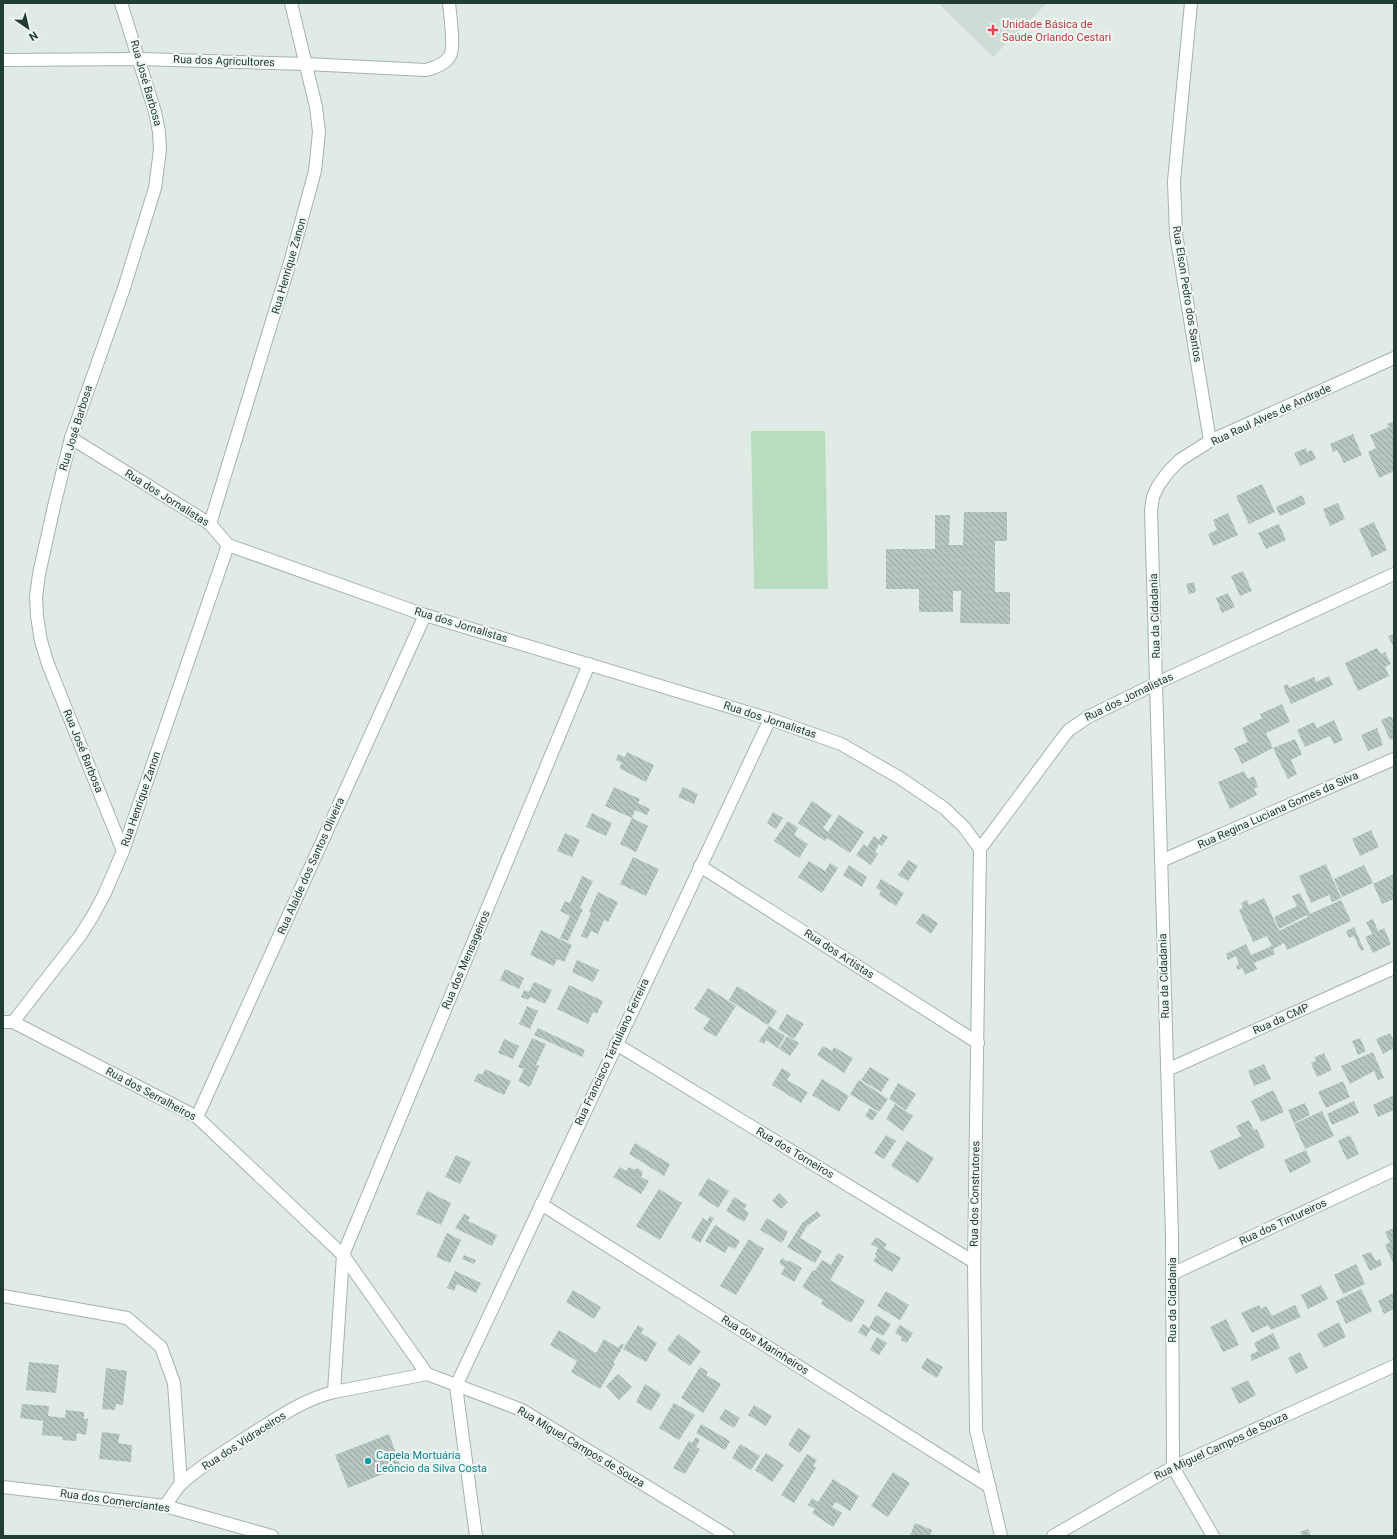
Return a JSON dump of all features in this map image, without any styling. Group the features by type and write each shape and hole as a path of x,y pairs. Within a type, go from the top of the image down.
{"street":[{"name":"Rua José Barbosa","path":"121,3 140,59 159,132 160,150 155,188 124,288 71,438 39,574 36,597 41,641 48,664 123,852"},
{"name":"Rua Henrique Zanon","path":"210,524 292,259 315,171 318,144 318,119 291,3"},
{"name":"Rua dos Agricultores","path":"3,60 140,59 306,64 426,70 435,68 450,56 452,48 449,3"},
{"name":"Rua Elson Pedro dos Santos","path":"1191,3 1174,181 1176,234 1210,441"},
{"name":"Rua Raul Alves de Andrade","path":"1158,486 1168,472 1180,460 1210,441 1394,358"},
{"name":"Rua dos Jornalistas","path":"71,438 210,524 228,545 425,615 770,719 841,744 900,778 944,808 964,827 980,849 1069,730 1088,717 1157,683 1394,574"},
{"name":"Rua da Cidadania","path":"1158,486 1153,498 1151,510 1157,683 1172,1274 1173,1467"},
{"name":"Rua Henrique Zanon","path":"8,1022 80,936 104,895 123,852 228,545"},
{"name":"Rua Alaíde dos Santos Oliveira","path":"197,1117 425,615"},
{"name":"Rua dos Mensageiros","path":"334,1392 343,1255 589,664"},
{"name":"Rua Francisco Tertuliano Ferreira","path":"456,1386 770,719"},
{"name":"Rua Regina Luciana Gomes da Silva","path":"1161,861 1394,759"},
{"name":"Rua dos Construtores","path":"980,849 974,1262 976,1430 1001,1536"},
{"name":"Rua dos Artistas","path":"700,866 978,1043"},
{"name":"Rua da CMP","path":"1167,1070 1394,968"},
{"name":"Rua dos Serralheiros","path":"8,1022 197,1117 343,1255 426,1374"},
{"name":"Rua dos Torneiros","path":"616,1044 974,1262"},
{"name":"Rua dos Tintureiros","path":"1172,1274 1394,1170"},
{"name":"Rua dos Marinheiros","path":"541,1204 990,1487"},
{"path":"3,1296 127,1318 161,1347 174,1383 181,1484"},
{"name":"Rua Miguel Campos de Souza","path":"1054,1536 1173,1467 1394,1366"},
{"name":"Rua Miguel Campos de Souza","path":"426,1374 522,1410 728,1536"},
{"name":"Rua dos Vidraceiros","path":"165,1506 181,1484 202,1467 281,1415 315,1398 334,1392 426,1374"},
{"path":"456,1386 476,1536"},
{"path":"1173,1467 1213,1536"},
{"name":"Rua dos Comerciantes","path":"3,1487 165,1506 272,1536"}],"shaded area":[{"name":"Unidade Básica de Saúde Orlando Cestari","path":"938,3 1047,3 993,57"}],"green space":[{"path":"751,431 825,431 828,589 754,589"}],"building":[{"path":"1394,421 1394,471 1379,478 1368,452 1376,448 1370,435 1389,427 1387,424"},
{"path":"1353,434 1362,455 1344,463 1337,450 1333,452 1330,444"},
{"path":"1306,448 1307,452 1312,450 1316,459 1300,466 1294,453"},
{"path":"1262,484 1275,512 1249,524 1236,496"},
{"path":"1302,495 1306,504 1280,516 1276,507"},
{"path":"1338,503 1345,519 1330,526 1323,509"},
{"path":"964,512 1007,512 1007,541 995,541 995,592 1010,592 1010,624 960,623 961,591 953,591 953,612 919,612 919,589 886,589 886,549 935,549 935,515 950,515 949,545 963,545"},
{"path":"1228,513 1238,535 1213,546 1208,534 1217,530 1213,520"},
{"path":"1374,522 1387,550 1372,557 1359,529"},
{"path":"1279,524 1286,540 1266,549 1258,533"},
{"path":"1243,571 1252,591 1240,596 1231,576"},
{"path":"1194,582 1196,592 1189,594 1186,584"},
{"path":"1228,593 1235,607 1222,613 1216,598"},
{"path":"1394,634 1394,648 1388,636"},
{"path":"1377,648 1381,654 1385,652 1391,664 1385,667 1389,676 1358,691 1345,663"},
{"path":"1329,676 1333,685 1291,704 1283,686 1288,684 1289,688 1314,677 1316,682"},
{"path":"1282,704 1290,722 1266,733 1273,748 1242,764 1234,748 1248,742 1242,728 1262,718 1260,714"},
{"path":"1391,716 1394,721 1394,738 1390,740 1381,720"},
{"path":"1334,720 1343,740 1334,744 1330,736 1305,747 1297,730 1314,722 1317,728"},
{"path":"1377,728 1383,745 1368,751 1361,735"},
{"path":"1295,739 1302,754 1291,760 1297,774 1288,779 1273,748"},
{"path":"627,752 654,765 646,782 619,768 622,763 616,760 618,754 625,757"},
{"path":"1244,771 1248,779 1254,776 1258,787 1254,788 1257,795 1230,809 1218,782"},
{"path":"614,787 640,799 638,803 650,809 647,815 635,810 632,818 605,806"},
{"path":"683,787 698,794 694,804 678,797"},
{"path":"812,801 832,815 823,828 828,832 839,815 864,832 850,853 827,838 825,841 798,823"},
{"path":"773,812 783,818 776,829 767,823"},
{"path":"592,813 612,823 606,836 586,827"},
{"path":"632,818 648,826 636,852 620,844"},
{"path":"788,821 798,828 794,835 808,844 799,858 774,841"},
{"path":"1371,830 1379,847 1360,856 1352,839"},
{"path":"565,833 580,840 572,857 557,851"},
{"path":"883,834 888,837 882,846 879,844 875,852 878,854 871,865 856,855 864,844 867,847 874,836 879,840"},
{"path":"633,857 659,869 646,896 620,884"},
{"path":"908,860 918,866 908,881 898,875"},
{"path":"809,861 825,871 830,863 838,868 822,893 798,877"},
{"path":"1326,864 1341,898 1332,902 1329,895 1311,903 1299,876"},
{"path":"849,865 867,877 862,887 843,875"},
{"path":"1364,865 1373,883 1342,897 1334,879"},
{"path":"1394,874 1394,899 1382,904 1373,884"},
{"path":"582,876 593,881 580,908 583,909 568,941 560,938 570,916 560,911 565,901 570,903"},
{"path":"881,879 904,893 896,906 879,895 881,891 876,888"},
{"path":"598,892 618,902 608,922 604,920 598,934 591,931 587,939 581,936"},
{"path":"1300,893 1310,914 1341,900 1351,921 1287,950 1284,943 1273,949 1275,954 1254,963 1257,969 1245,975 1242,968 1238,970 1236,966 1239,964 1236,956 1228,960 1226,954 1246,944 1251,955 1272,946 1267,936 1253,942 1239,910 1243,908 1241,903 1247,900 1249,905 1264,898 1279,931 1308,917 1307,915 1279,929 1274,917 1297,906 1292,896"},
{"path":"923,913 938,923 931,934 916,923"},
{"path":"1373,919 1378,931 1384,928 1391,944 1373,953 1365,937 1372,934 1366,922"},
{"path":"1354,927 1364,950 1361,951 1354,936 1349,938 1346,931"},
{"path":"541,930 572,945 564,962 557,959 554,966 530,955"},
{"path":"577,960 599,970 593,982 572,972"},
{"path":"505,969 524,978 519,989 500,980"},
{"path":"534,982 552,990 545,1004 530,997 528,1000 521,997 524,990 529,992"},
{"path":"569,985 603,1001 597,1014 593,1012 588,1024 557,1009"},
{"path":"737,986 777,1011 768,1025 729,1000"},
{"path":"708,988 736,1006 716,1037 703,1029 710,1019 694,1009"},
{"path":"527,1006 538,1011 530,1029 519,1024"},
{"path":"787,1014 804,1024 794,1039 778,1029"},
{"path":"769,1026 785,1036 778,1048 766,1040 764,1044 759,1041"},
{"path":"538,1028 585,1050 582,1057 534,1035"},
{"path":"1390,1033 1394,1041 1394,1048 1383,1054 1376,1039"},
{"path":"787,1036 799,1043 790,1056 779,1049"},
{"path":"532,1038 546,1044 536,1065 539,1066 530,1087 518,1081 524,1069 518,1067"},
{"path":"1360,1038 1366,1051 1358,1055 1352,1041"},
{"path":"504,1039 519,1046 513,1059 498,1053"},
{"path":"823,1046 832,1051 834,1047 853,1058 844,1073 817,1055"},
{"path":"1373,1052 1384,1078 1378,1080 1374,1071 1350,1084 1341,1066"},
{"path":"1324,1053 1332,1070 1317,1077 1311,1063 1316,1061 1315,1057"},
{"path":"1264,1064 1271,1079 1254,1086 1248,1071"},
{"path":"870,1067 889,1079 881,1092 861,1080"},
{"path":"782,1068 791,1074 787,1080 808,1092 801,1103 772,1085"},
{"path":"485,1069 511,1081 504,1095 474,1081 478,1073 482,1075"},
{"path":"822,1079 849,1096 839,1112 812,1095"},
{"path":"859,1080 888,1099 879,1112 850,1094"},
{"path":"1343,1081 1350,1097 1326,1108 1318,1092"},
{"path":"898,1083 916,1094 906,1110 889,1099"},
{"path":"1273,1090 1284,1112 1261,1122 1251,1101"},
{"path":"1394,1095 1394,1110 1378,1117 1373,1105"},
{"path":"1354,1101 1359,1113 1332,1125 1327,1114"},
{"path":"1305,1103 1310,1115 1294,1123 1288,1110"},
{"path":"895,1104 913,1116 903,1131 886,1119"},
{"path":"870,1108 878,1113 872,1121 865,1116"},
{"path":"1322,1111 1334,1136 1305,1149 1294,1124"},
{"path":"1249,1120 1254,1130 1257,1129 1265,1147 1219,1170 1210,1151 1241,1136 1236,1126"},
{"path":"886,1135 896,1141 884,1159 874,1153"},
{"path":"1350,1135 1359,1154 1347,1160 1338,1141"},
{"path":"907,1141 934,1158 918,1183 891,1166"},
{"path":"635,1143 670,1164 664,1176 629,1154"},
{"path":"1306,1150 1311,1162 1290,1173 1284,1160"},
{"path":"456,1155 471,1162 460,1184 445,1177"},
{"path":"620,1167 626,1171 629,1167 635,1170 637,1168 643,1172 641,1177 649,1181 641,1194 613,1177"},
{"path":"708,1178 729,1191 718,1208 698,1195"},
{"path":"659,1189 682,1203 660,1240 636,1226"},
{"path":"427,1191 451,1203 441,1225 416,1214"},
{"path":"779,1193 788,1202 781,1209 772,1201"},
{"path":"734,1197 747,1205 744,1209 749,1213 744,1222 726,1211"},
{"path":"817,1211 821,1216 807,1226 800,1238 822,1251 815,1263 787,1247 802,1223"},
{"path":"464,1214 470,1217 468,1221 497,1235 492,1246 455,1228"},
{"path":"710,1216 714,1218 700,1243 691,1237 703,1218 707,1221"},
{"path":"767,1218 788,1232 782,1243 760,1230"},
{"path":"715,1225 740,1241 735,1249 729,1246 725,1253 705,1241"},
{"path":"1394,1228 1394,1265 1385,1245 1390,1242 1385,1232"},
{"path":"447,1233 461,1240 450,1263 436,1257"},
{"path":"876,1237 887,1244 884,1248 901,1258 892,1272 873,1261 877,1256 875,1254 878,1248 871,1244"},
{"path":"749,1239 764,1249 736,1295 720,1286"},
{"path":"1371,1252 1376,1261 1380,1259 1382,1265 1370,1271 1362,1255"},
{"path":"838,1253 844,1257 830,1280 865,1301 851,1323 821,1304 823,1300 802,1287 813,1270 815,1271 822,1260 831,1265"},
{"path":"464,1255 476,1260 474,1264 462,1259"},
{"path":"782,1258 788,1262 789,1260 802,1268 794,1282 781,1274 785,1267 779,1263"},
{"path":"1356,1264 1365,1284 1343,1294 1334,1275"},
{"path":"455,1271 481,1283 476,1293 457,1284 454,1291 447,1288"},
{"path":"1321,1285 1328,1299 1308,1309 1301,1295"},
{"path":"1361,1289 1372,1311 1346,1324 1336,1301"},
{"path":"573,1290 601,1307 594,1319 566,1302"},
{"path":"886,1291 909,1305 900,1320 877,1306"},
{"path":"1393,1293 1394,1309 1384,1314 1378,1301"},
{"path":"1259,1305 1261,1309 1266,1306 1272,1316 1295,1305 1301,1317 1271,1330 1268,1325 1252,1333 1241,1313"},
{"path":"876,1315 891,1324 883,1336 871,1329 866,1337 858,1332 863,1324 869,1328"},
{"path":"1226,1319 1239,1345 1223,1352 1210,1327"},
{"path":"1339,1322 1346,1337 1324,1348 1317,1334"},
{"path":"638,1325 644,1329 641,1333 657,1343 646,1362 623,1349"},
{"path":"900,1325 913,1333 907,1343 901,1340 902,1337 895,1333"},
{"path":"559,1330 596,1353 604,1339 618,1348 622,1343 624,1345 600,1389 571,1372 577,1361 550,1345"},
{"path":"1273,1333 1280,1348 1252,1361 1250,1355 1258,1351 1254,1343"},
{"path":"678,1334 701,1351 690,1366 667,1350"},
{"path":"877,1337 887,1343 879,1355 870,1350"},
{"path":"1300,1352 1308,1368 1296,1374 1288,1358"},
{"path":"927,1358 943,1367 937,1378 921,1368"},
{"path":"29,1362 59,1365 56,1393 26,1390"},
{"path":"700,1367 708,1372 706,1375 721,1384 703,1413 681,1398"},
{"path":"106,1368 127,1371 123,1405 116,1404 115,1410 102,1409"},
{"path":"618,1374 632,1387 619,1400 606,1386"},
{"path":"1248,1380 1256,1395 1239,1404 1231,1388"},
{"path":"645,1384 661,1394 651,1411 636,1402"},
{"path":"674,1403 695,1415 679,1440 659,1428"},
{"path":"22,1404 49,1406 48,1416 65,1418 66,1410 84,1412 84,1419 88,1419 86,1435 77,1433 76,1441 62,1440 63,1437 42,1435 43,1421 20,1418"},
{"path":"754,1405 772,1416 766,1426 748,1415"},
{"path":"725,1409 740,1418 734,1428 719,1419"},
{"path":"701,1424 730,1441 725,1450 696,1433"},
{"path":"798,1428 811,1436 800,1453 788,1445"},
{"path":"102,1432 120,1434 118,1443 132,1445 131,1462 99,1459"},
{"name":"Capela Mortuária Leôncio da Silva Costa","path":"389,1434 401,1467 348,1488 335,1455"},
{"path":"696,1437 700,1440 696,1447 700,1449 685,1474 673,1468 689,1441 692,1443"},
{"path":"740,1444 760,1456 751,1470 732,1458"},
{"path":"766,1453 784,1465 772,1482 755,1470"},
{"path":"807,1454 817,1460 813,1466 816,1468 794,1503 781,1495"},
{"path":"893,1472 910,1483 888,1517 871,1506"},
{"path":"833,1479 859,1496 850,1511 836,1502 832,1507 842,1513 833,1527 812,1513 815,1509 808,1505 812,1498 818,1502"},
{"path":"915,1523 932,1530 930,1536 910,1536"},
{"path":"1308,1529 1311,1536 1302,1536 1300,1532"}],"place":[{"name":"Unidade Básica de Saúde Orlando Cestari","path":"993,30"},
{"name":"Capela Mortuária Leôncio da Silva Costa","path":"368,1461"}]}
